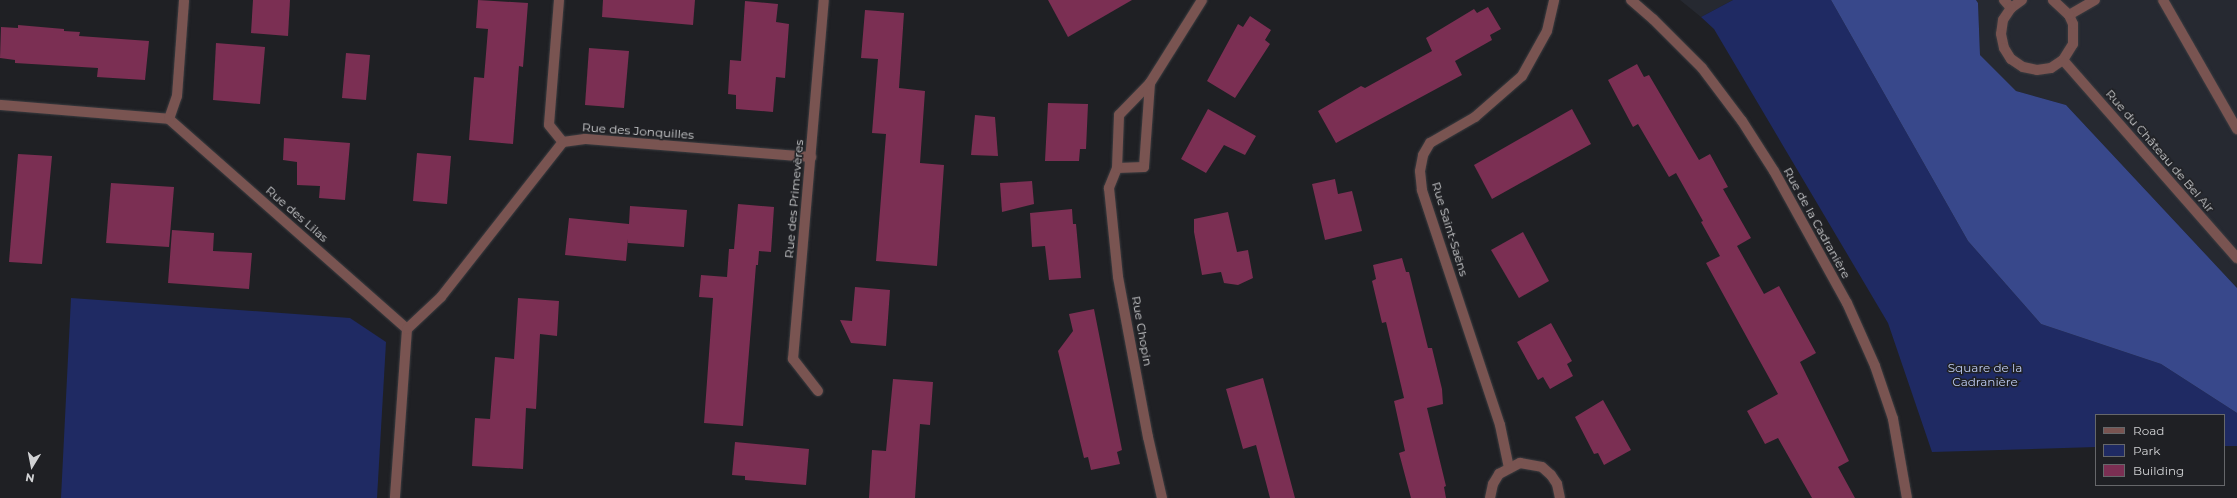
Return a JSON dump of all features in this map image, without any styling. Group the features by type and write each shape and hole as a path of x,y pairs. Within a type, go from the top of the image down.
{"street":[{"path":"0,105 169,120 176,96 184,0"},
{"path":"395,498 407,329 441,298 563,142 549,125 559,0"},
{"name":"Rue des Primevères","path":"818,391 793,359 824,0"},
{"name":"Rue Chopin","path":"1162,498 1148,437 1118,276 1110,188 1117,168 1119,115 1150,83 1202,0"},
{"name":"Rue Saint-Saëns","path":"1509,468 1500,425 1422,190 1420,171 1423,155 1430,143 1475,117 1522,76 1547,31 1554,0"},
{"name":"Rue de la Cadranière","path":"1631,0 1702,68 1742,121 1774,172 1847,304 1875,366 1892,419 1907,498"},
{"path":"2004,0 2011,8"},
{"path":"2022,0 2011,8 2003,20 2001,34 2004,48 2011,59 2023,67 2037,70 2051,68 2063,60 2073,44 2073,24 2069,15 2053,0"},
{"path":"2069,15 2095,0"},
{"path":"2163,0 2237,129"},
{"name":"Rue du Château de Bel Air","path":"2063,60 2237,258"},
{"name":"Rue Chopin","path":"1117,168 1144,167 1150,83"},
{"name":"Rue des Lilas","path":"169,120 407,329"},
{"name":"Rue des Jonquilles","path":"563,142 585,139 811,157"},
{"path":"1490,498 1493,484 1499,474 1520,464 1531,464 1542,468 1557,484 1560,498"}],"shaded area":[{"path":"1680,0 1733,0 1701,17"},
{"path":"1831,0 1976,0 1978,3 1980,55 2016,91 2066,105 2237,288 2237,413 2161,364 2041,324 1968,241"},
{"path":"1976,0 2237,0 2237,288 2066,105 2016,91 1980,55 1978,3"}],"green space":[{"name":"Square de la Cadranière","path":"1733,0 1831,0 1968,241 2041,324 2161,364 2237,413 2237,446 2225,446 2225,414 2095,414 2095,447 1932,452 1888,323 1714,29 1701,17"},
{"path":"71,298 350,318 386,342 377,498 61,498"}],"building":[{"path":"253,0 290,0 288,36 251,33"},
{"path":"478,0 528,3 523,67 519,66 513,144 469,140 474,77 484,78 488,29 476,28"},
{"path":"603,0 695,0 693,25 602,17"},
{"path":"1048,0 1132,0 1068,37"},
{"path":"745,1 778,4 776,22 789,24 785,78 776,77 773,112 736,109 736,95 728,94 730,60 741,61"},
{"path":"1488,7 1501,29 1490,35 1492,40 1455,61 1462,75 1336,143 1318,111 1361,86 1365,88 1432,51 1426,38 1474,9 1477,13"},
{"path":"865,10 904,13 899,88 925,91 920,163 944,165 937,266 876,261 886,134 872,133 878,59 861,58"},
{"path":"1250,16 1271,30 1265,40 1270,44 1235,98 1207,81 1238,24 1243,27"},
{"path":"18,25 64,29 64,31 80,32 79,36 149,41 145,80 97,77 98,68 15,63 15,60 0,58 1,27 18,28"},
{"path":"216,43 265,47 260,104 213,100"},
{"path":"589,48 629,51 624,108 585,105"},
{"path":"346,53 370,55 366,100 342,98"},
{"path":"1637,64 1644,77 1649,75 1699,160 1710,154 1728,187 1723,189 1751,238 1737,246 1764,294 1779,286 1816,353 1800,362 1849,461 1838,467 1855,498 1812,498 1778,438 1765,444 1747,411 1778,394 1706,263 1720,256 1701,222 1703,221 1676,173 1669,177 1638,124 1633,127 1608,80"},
{"path":"1048,103 1088,104 1086,149 1080,149 1079,161 1045,161"},
{"path":"1208,109 1256,136 1245,155 1224,145 1206,173 1181,159"},
{"path":"1572,109 1591,144 1492,199 1474,165"},
{"path":"975,115 995,117 998,156 971,155"},
{"path":"284,138 350,143 345,200 319,198 320,186 297,185 297,162 283,160"},
{"path":"417,153 451,156 447,204 413,201"},
{"path":"18,154 52,156 42,264 9,262"},
{"path":"1335,179 1338,194 1352,191 1362,231 1325,240 1312,184"},
{"path":"1032,181 1034,204 1002,212 1000,183"},
{"path":"111,183 174,187 169,247 106,243"},
{"path":"738,204 774,207 771,252 759,251 758,265 756,265 743,426 704,423 713,298 699,297 701,275 727,277 729,249 734,249"},
{"path":"630,206 687,210 684,247 628,243 628,239 626,261 565,255 569,218 629,224"},
{"path":"1072,209 1073,224 1076,224 1081,278 1049,280 1045,246 1032,247 1030,213"},
{"path":"1228,212 1237,252 1248,250 1253,278 1238,285 1224,283 1221,272 1202,275 1194,232 1194,219"},
{"path":"172,230 214,233 213,251 252,253 249,289 168,283"},
{"path":"1523,232 1549,281 1519,298 1491,250"},
{"path":"1402,258 1406,272 1409,272 1428,348 1432,348 1442,389 1443,404 1427,408 1446,486 1444,487 1446,498 1411,498 1399,453 1405,451 1394,401 1404,398 1386,322 1382,323 1372,281 1376,279 1373,265"},
{"path":"855,287 890,290 886,346 851,343 840,320 852,321"},
{"path":"518,298 559,301 557,336 540,334 536,409 526,408 523,469 472,466 475,418 490,419 495,357 514,359"},
{"path":"1094,309 1122,450 1117,452 1120,464 1091,470 1088,457 1084,458 1058,351 1073,331 1069,314"},
{"path":"1551,323 1572,361 1567,364 1573,376 1550,389 1543,377 1538,380 1517,342"},
{"path":"1263,378 1295,498 1270,498 1256,445 1243,449 1226,389"},
{"path":"893,379 933,382 930,425 920,424 915,498 869,498 872,450 886,451"},
{"path":"1603,400 1631,450 1604,465 1598,453 1594,454 1575,417"},
{"path":"735,442 809,449 806,485 745,480 745,476 732,475"}]}
